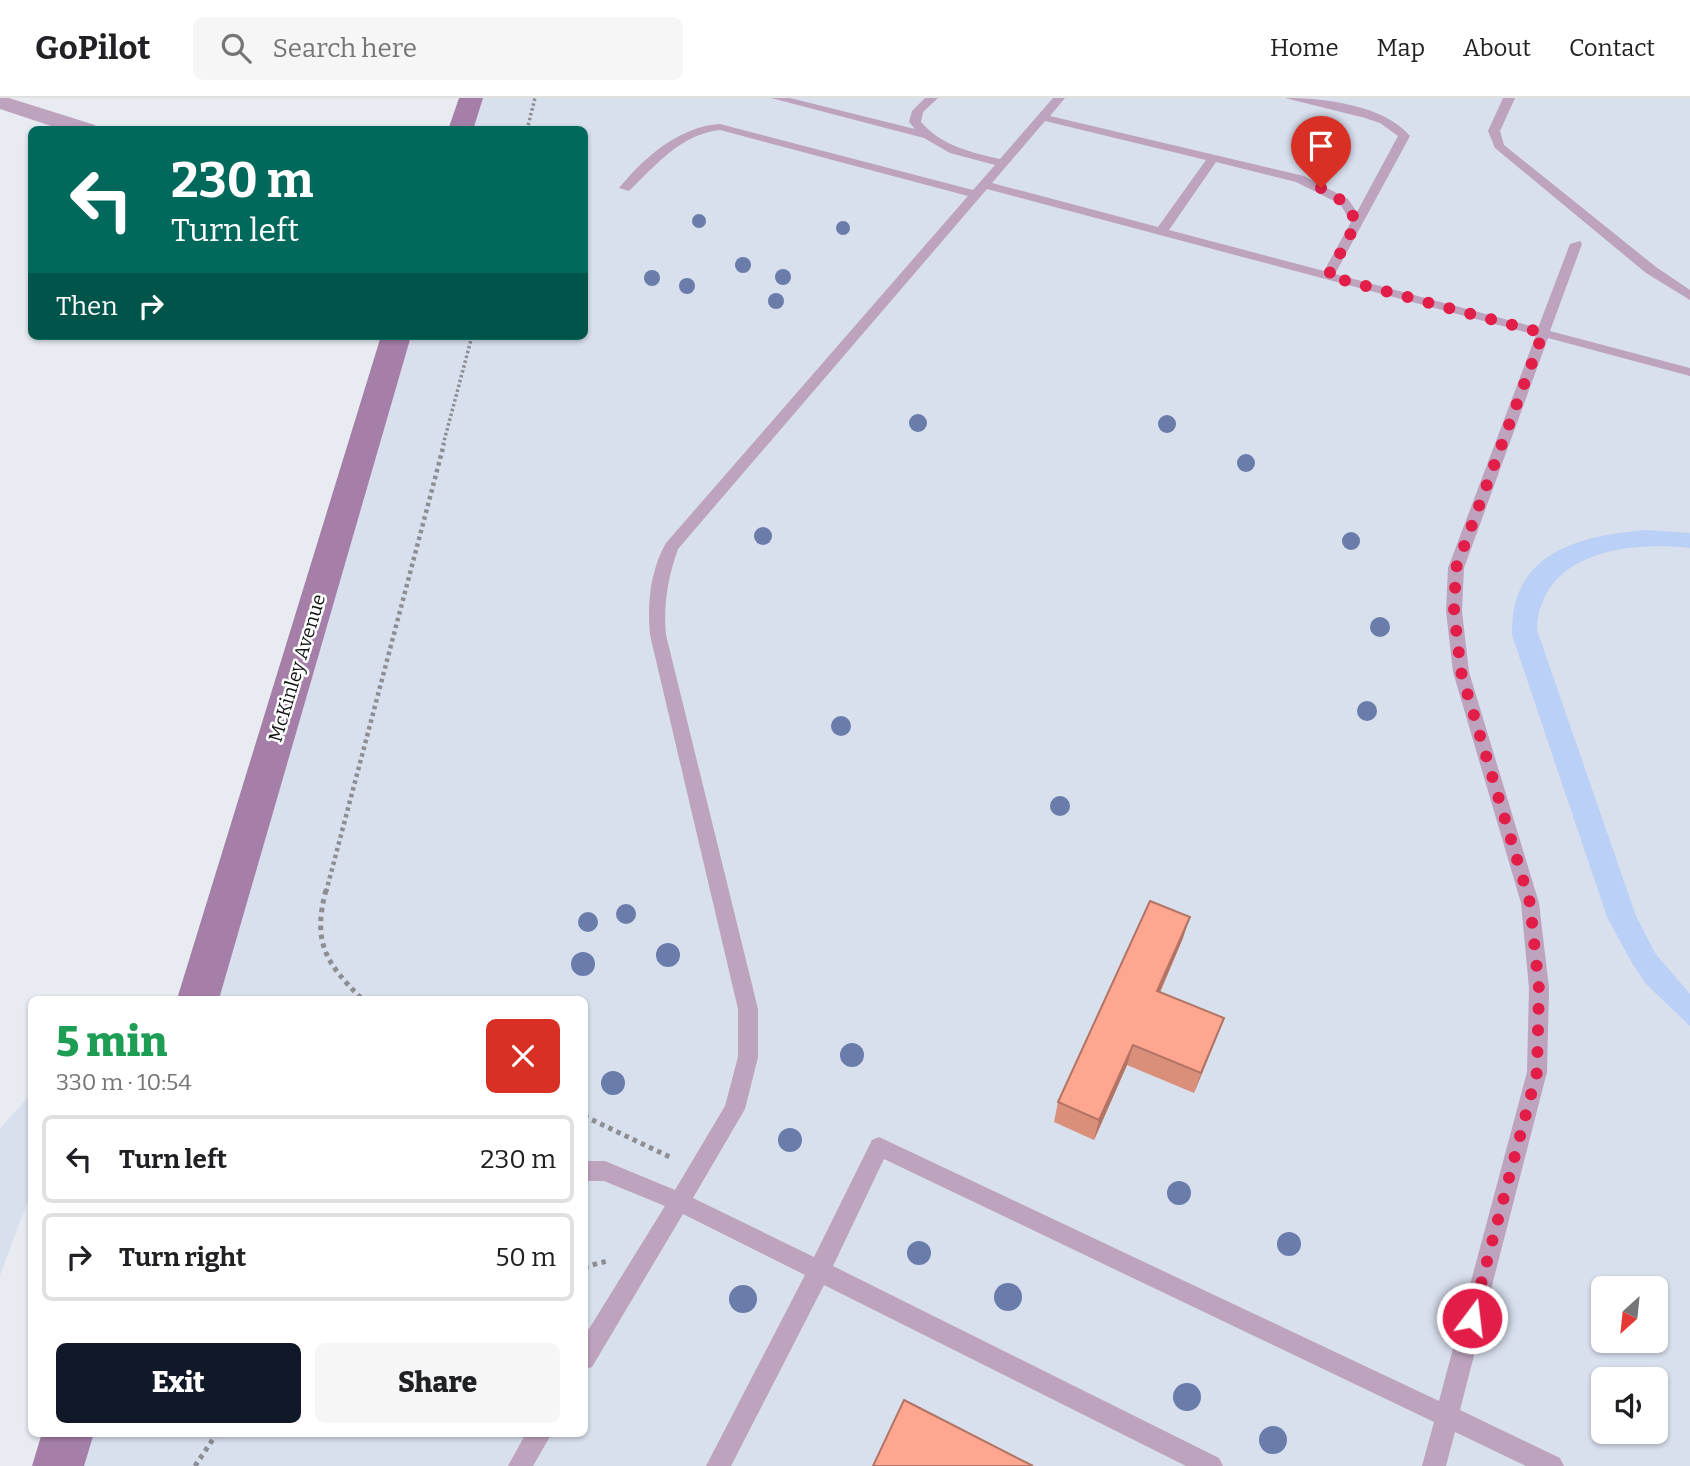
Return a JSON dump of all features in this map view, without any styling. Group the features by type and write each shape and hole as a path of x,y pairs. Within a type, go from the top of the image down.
{"main road":[{"path":"461,126 471,98"},
{"name":"McKinley Avenue","path":"199,996 395,340"},
{"path":"58,1466 67,1437"}],"street":[{"path":"0,102 75,126"}],"lane":[{"path":"777,98 924,135"},
{"path":"932,98 918,111 915,122 924,135 937,145 1003,163"},
{"path":"588,1352 735,1109 748,1057 748,1009 658,635 655,604 660,575 671,547 1059,98"},
{"path":"1291,98 1379,118 1397,126 1404,136 1328,276"},
{"path":"1509,98 1494,131 1499,146 1651,270 1690,296"},
{"path":"1042,117 1300,179 1344,202 1357,222"},
{"path":"625,188 685,134 702,127 720,127 1161,232 1690,372"},
{"path":"1161,232 1213,158"},
{"path":"1434,1466 1537,1072 1539,989 1530,903 1461,672 1454,611 1456,568 1576,244"},
{"path":"718,1466 818,1273 879,1147 1552,1466"},
{"path":"588,1171 605,1171 680,1202 818,1273 1211,1466"},
{"path":"520,1466 538,1437"}],"path":[{"path":"528,126 535,98"},
{"path":"359,996 333,970 321,944 324,898 471,340"},
{"path":"588,1118 698,1171"},
{"path":"195,1466 214,1437"}],"shaded area":[{"path":"471,98 1690,98 1690,1466 58,1466 67,1437 588,1437 588,996 199,996 395,340 588,340 588,126 461,126"},
{"path":"1645,530 1690,533 1690,548 1666,546 1615,550 1591,557 1570,568 1553,583 1542,604 1537,630 1636,916 1655,953 1690,994 1690,1026 1646,984 1607,917 1512,635 1514,607 1522,585 1535,567 1552,554 1573,544 1595,537"},
{"path":"28,1097 28,1201 0,1275 0,1129"}],"building":[{"path":"1150,901 1190,917 1157,991 1224,1018 1201,1073 1133,1045 1099,1120 1058,1102"},
{"path":"904,1400 1033,1466 873,1466"}],"route":[{"path":"1321,188 1344,202 1357,222 1328,276 1543,333 1456,568 1454,611 1461,672 1530,903 1539,989 1537,1072 1472,1318"}]}
